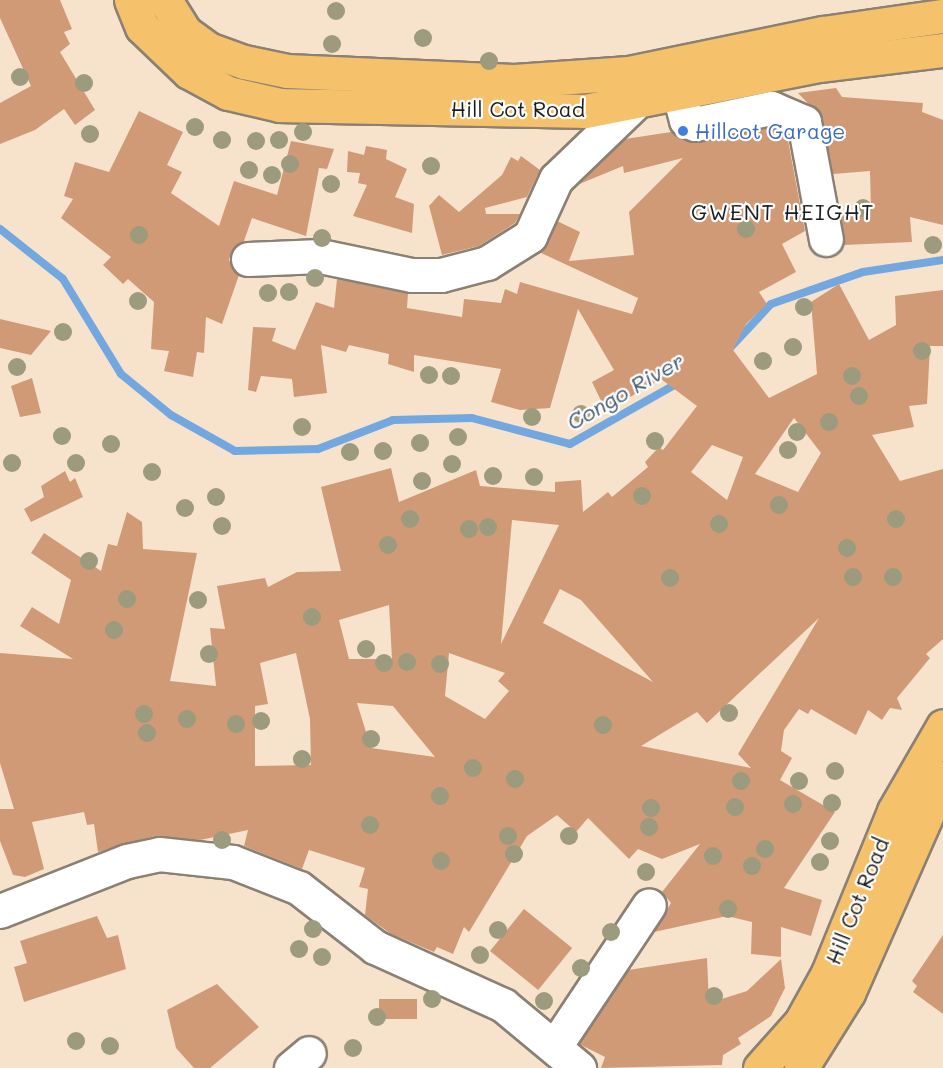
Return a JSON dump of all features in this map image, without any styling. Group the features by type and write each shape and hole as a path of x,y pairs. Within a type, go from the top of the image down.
{"main road":[{"name":"Hill Cot Road","path":"131,0 142,27 189,72 228,93 280,105 549,113 633,105 819,65 943,50"},
{"name":"Hill Cot Road","path":"165,0 185,32 208,49 244,62 287,71 514,81 629,73 823,33 943,16"},
{"name":"Hill Cot Road","path":"760,1068 801,1022 828,973 894,812 943,726"},
{"name":"Hill Cot Road","path":"801,1068 848,993 943,778"}],"street":[{"path":"679,94 686,120 695,124 771,108 804,122 826,239"},
{"path":"248,259 320,255 412,275 441,275 487,263 530,236 561,173 633,105"},
{"path":"0,911 127,861 159,854 233,862 299,888 375,947 503,1005 579,1068"},
{"path":"555,1046 649,905"}],"building":[{"path":"0,0 60,0 72,29 64,32 70,44 60,52 95,110 75,125 64,109 35,130 0,144 0,103 31,86 0,18"},
{"path":"836,88 842,97 923,103 922,112 943,120 943,225 910,217 912,242 844,245 841,215 871,212 870,171 833,174 822,118 798,93"},
{"path":"139,111 183,132 167,165 182,172 171,193 219,226 234,181 277,195 291,141 334,149 327,169 319,168 306,236 252,218 244,241 232,250 229,260 239,275 222,324 206,317 204,353 197,352 193,377 164,371 169,351 151,349 154,302 128,279 123,284 103,265 111,257 61,218 73,199 64,196 75,162 109,172"},
{"path":"769,128 787,135 805,231 782,244 796,272 759,292 767,304 746,324 733,350 769,398 817,374 811,302 839,284 869,340 896,325 895,296 943,290 943,346 930,346 927,404 909,406 914,427 872,435 900,481 943,469 943,639 926,654 930,658 897,698 902,710 890,708 882,720 868,710 856,735 811,709 808,714 799,709 784,730 781,751 792,758 780,780 835,812 784,888 822,900 811,936 781,927 781,957 751,954 752,922 727,916 654,932 671,903 662,892 700,844 662,859 638,849 629,859 588,818 576,832 557,815 527,836 469,932 464,927 453,954 437,947 434,952 391,934 365,915 368,889 359,887 365,868 309,850 302,869 244,846 248,830 200,840 155,836 98,852 94,824 87,825 84,812 32,822 44,869 25,877 13,875 0,841 0,809 14,809 0,763 0,653 73,659 20,626 32,607 59,624 71,580 31,553 44,533 101,571 108,544 117,546 127,512 142,522 143,549 197,553 170,681 216,686 210,628 225,629 217,586 265,578 268,587 297,572 341,571 321,487 391,468 399,502 476,470 480,486 555,492 555,482 581,480 583,512 608,492 612,497 648,467 645,462 659,447 663,450 697,406 661,379 606,411 592,382 614,370 578,309 550,408 520,410 491,402 501,369 414,355 414,372 388,364 389,354 349,345 346,352 321,345 327,393 294,397 292,379 261,376 256,392 248,390 253,327 276,328 272,341 295,350 316,302 334,308 337,279 408,293 407,308 462,317 464,299 501,303 505,289 517,294 520,282 632,314 638,298 539,252 557,221 580,232 569,261 634,255 629,212 683,158 624,173 623,166 577,185 625,139 671,132 699,142","holes":["794,418 821,453 798,492 755,474","712,445 743,457 727,500 691,472","512,520 559,525 501,644","560,589 581,600 653,682 543,623","389,605 392,659 349,659 339,620","819,618 738,754 751,768 641,746 697,712 707,723","296,653 310,719 311,765 255,766 255,706 268,704 260,663","449,653 505,673 498,681 509,691 485,719 445,696","357,703 393,706 435,757 371,748"]},
{"path":"366,146 387,150 386,159 407,169 395,197 414,204 412,233 353,216 367,185 358,183 360,173 347,172 348,151 364,155"},
{"path":"521,156 540,170 527,197 485,208 486,214 520,214 515,223 479,246 442,255 429,206 439,195 459,212 502,175 511,157 518,161"},
{"path":"0,319 51,331 31,355 0,348"},
{"path":"32,378 41,413 20,417 11,386"},
{"path":"65,471 70,482 75,478 83,497 31,522 24,509 44,497 41,486"},
{"path":"524,909 572,948 538,990 490,951"},
{"path":"97,916 107,938 118,935 126,969 24,1002 14,967 27,963 20,941"},
{"path":"943,935 943,1014 913,992 917,986 912,981"},
{"path":"707,958 709,1003 747,991 781,959 785,988 771,1016 738,1038 741,1044 723,1055 722,1065 601,1068 605,1057 579,1044 628,970"},
{"path":"217,984 259,1027 210,1068 194,1068 176,1048 167,1010"},
{"path":"379,999 417,999 417,1019 379,1019"}],"waterway":[{"name":"Congo River","path":"0,229 63,279 121,374 171,415 235,451 318,449 393,420 472,418 570,444 678,383"},
{"name":"Congo River","path":"730,348 771,304 863,272 943,260"}],"place":[{"name":"Hillcot Garage","path":"683,131"}],"district":[{"name":"GWENT HEIGHT","path":"783,212"}]}
